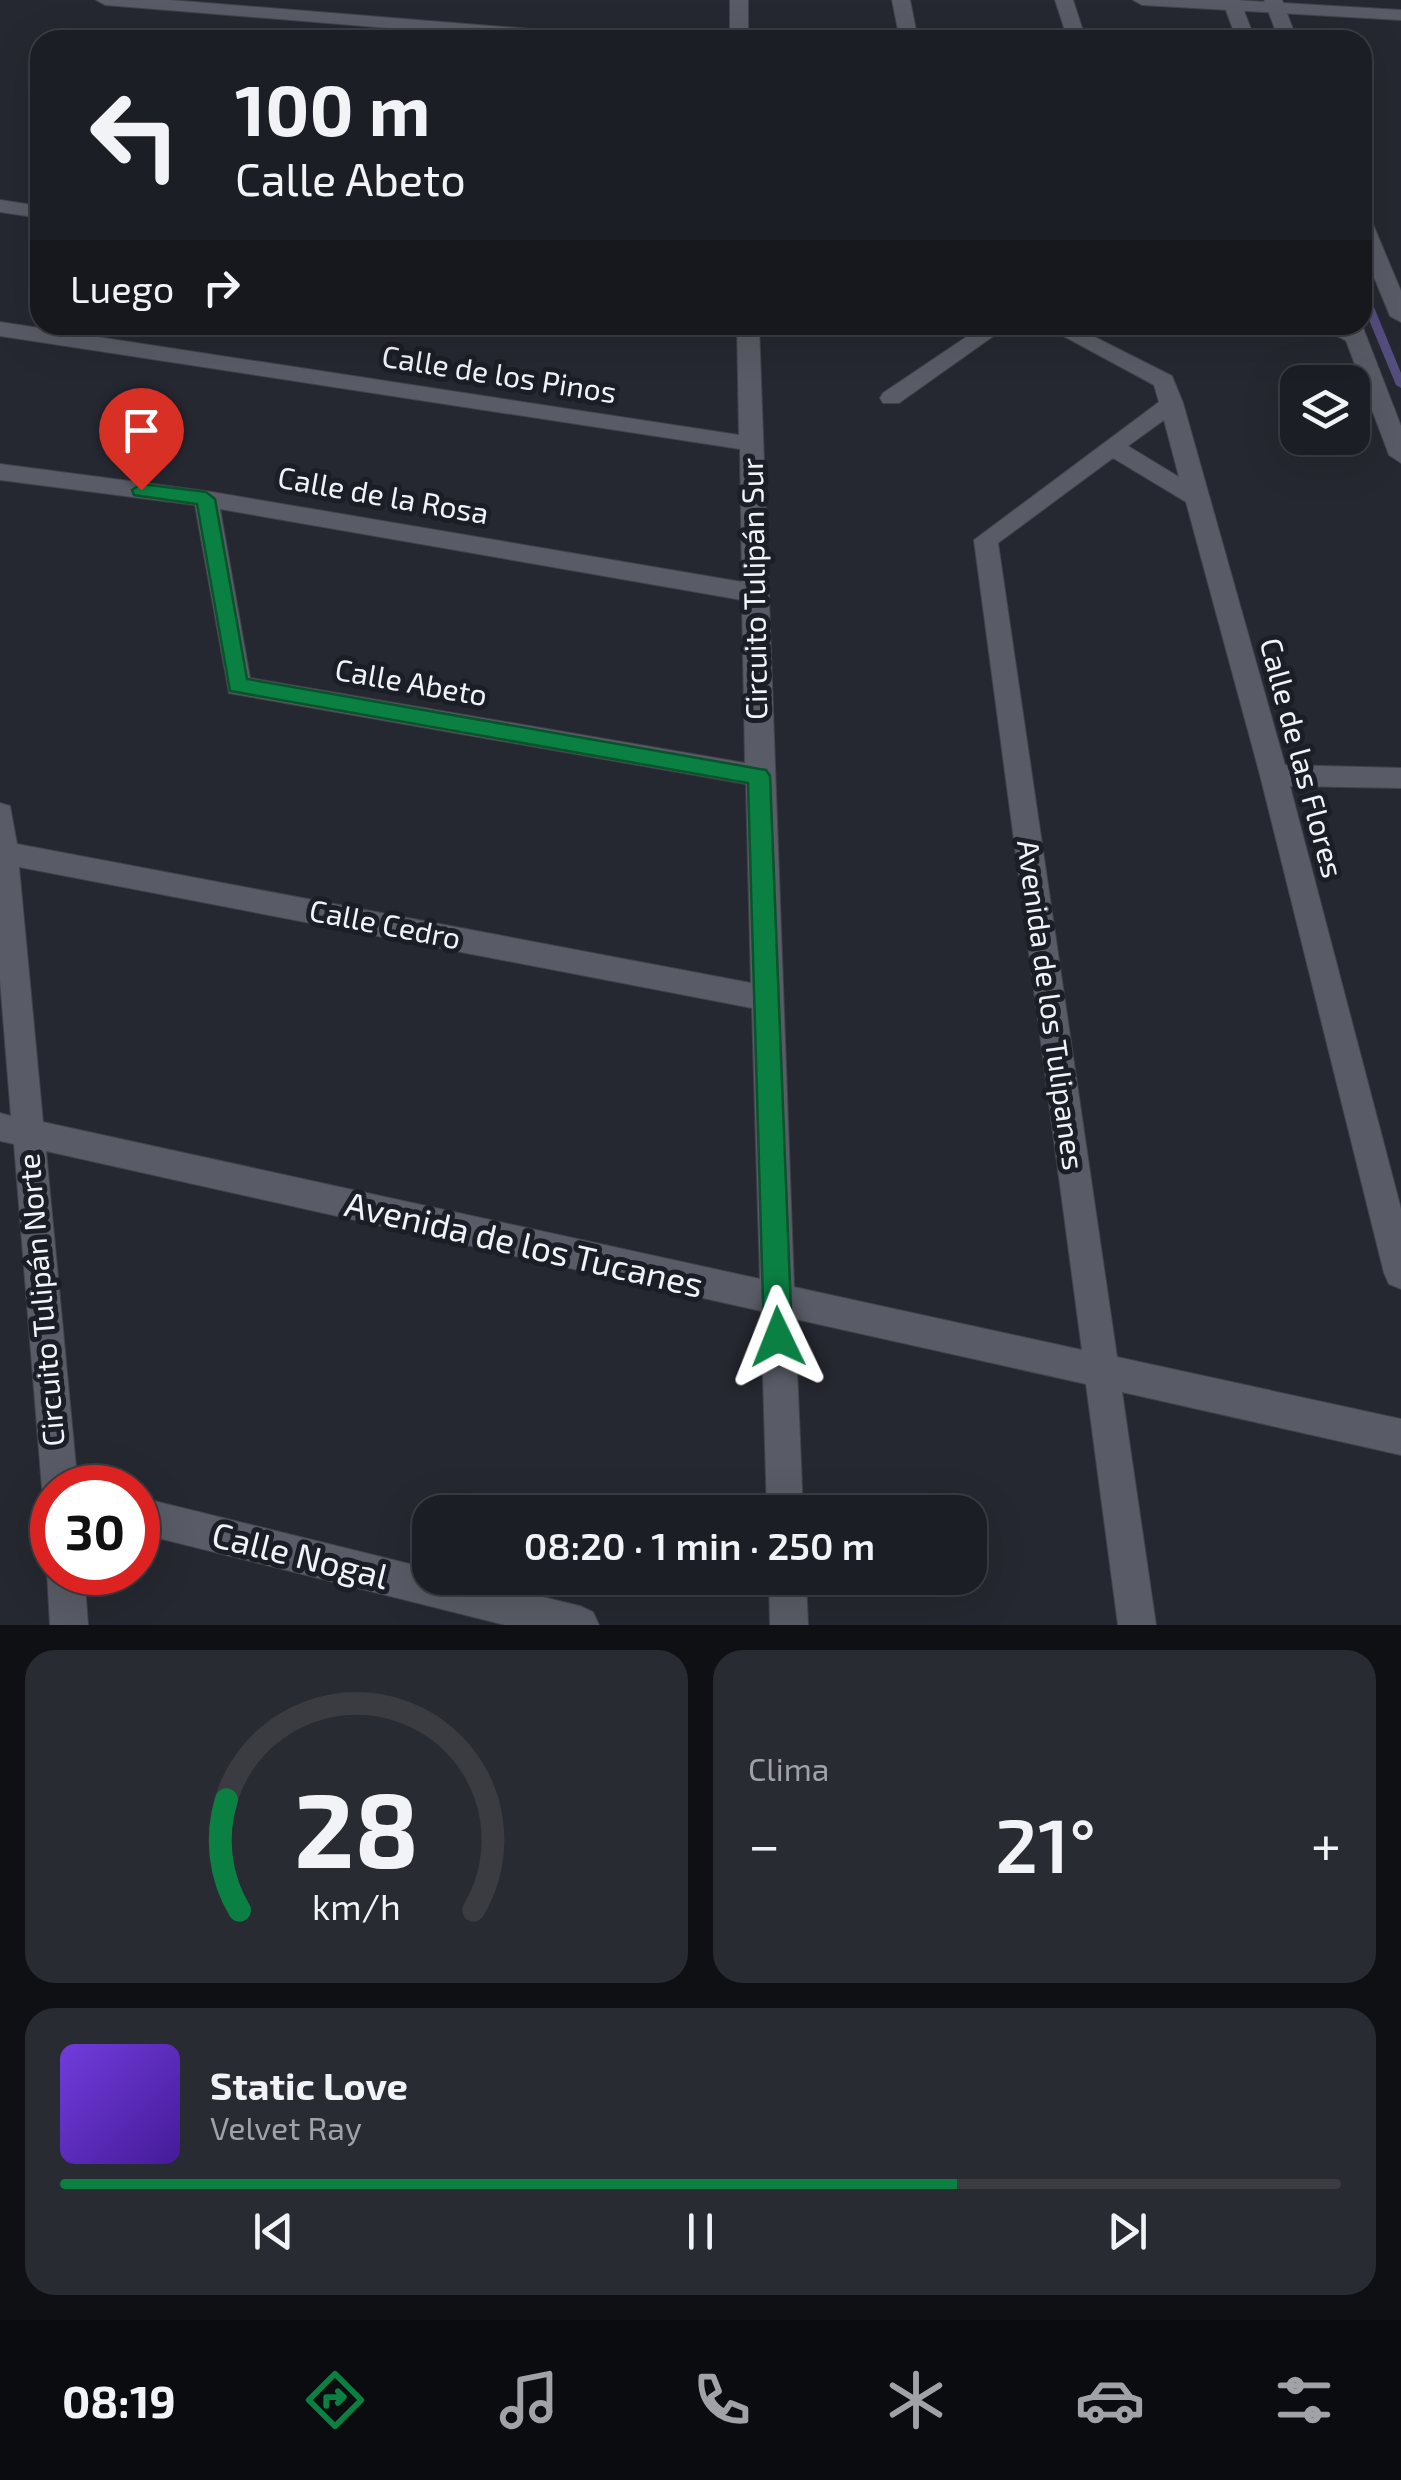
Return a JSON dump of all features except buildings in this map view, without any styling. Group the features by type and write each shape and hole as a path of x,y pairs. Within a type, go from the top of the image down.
{"street":[{"path":"104,0 478,30"},
{"path":"738,0 738,30"},
{"path":"902,0 907,30"},
{"path":"1064,0 1073,30"},
{"path":"1142,0 1274,4 1401,14"},
{"path":"1232,3 1242,30"},
{"path":"1274,4 1284,30"},
{"path":"0,206 30,210"},
{"path":"1372,246 1401,316"},
{"name":"Calle de los Pinos","path":"0,329 30,334"},
{"name":"Calle de los Pinos","path":"39,335 752,444"},
{"name":"Circuito Tulipán Sur","path":"748,335 758,776 784,1495"},
{"path":"891,398 983,335"},
{"name":"Calle de las Flores","path":"1074,335 1164,381 1274,775 1401,1273"},
{"path":"1354,335 1401,455"},
{"name":"Avenida de los Tulipanes","path":"1137,1625 986,540 1172,404"},
{"path":"1111,446 1197,498"},
{"name":"Calle de la Rosa","path":"0,472 206,499 753,593"},
{"name":"Calle Abeto","path":"206,499 238,686 758,776"},
{"path":"1274,775 1401,778"},
{"name":"Circuito Tulipán Norte","path":"0,814 13,1130 57,1465"},
{"name":"Calle Cedro","path":"3,853 766,998"},
{"name":"Avenida de los Tucanes","path":"13,1130 776,1302 1401,1437"},
{"name":"Calle Nogal","path":"160,1521 580,1625"},
{"path":"67,1595 69,1625"},
{"path":"789,1595 790,1625"}],"waterway":[{"path":"1372,314 1401,385"}],"route":[{"path":"141,490 206,499 238,686 758,776 778,1337"}]}
